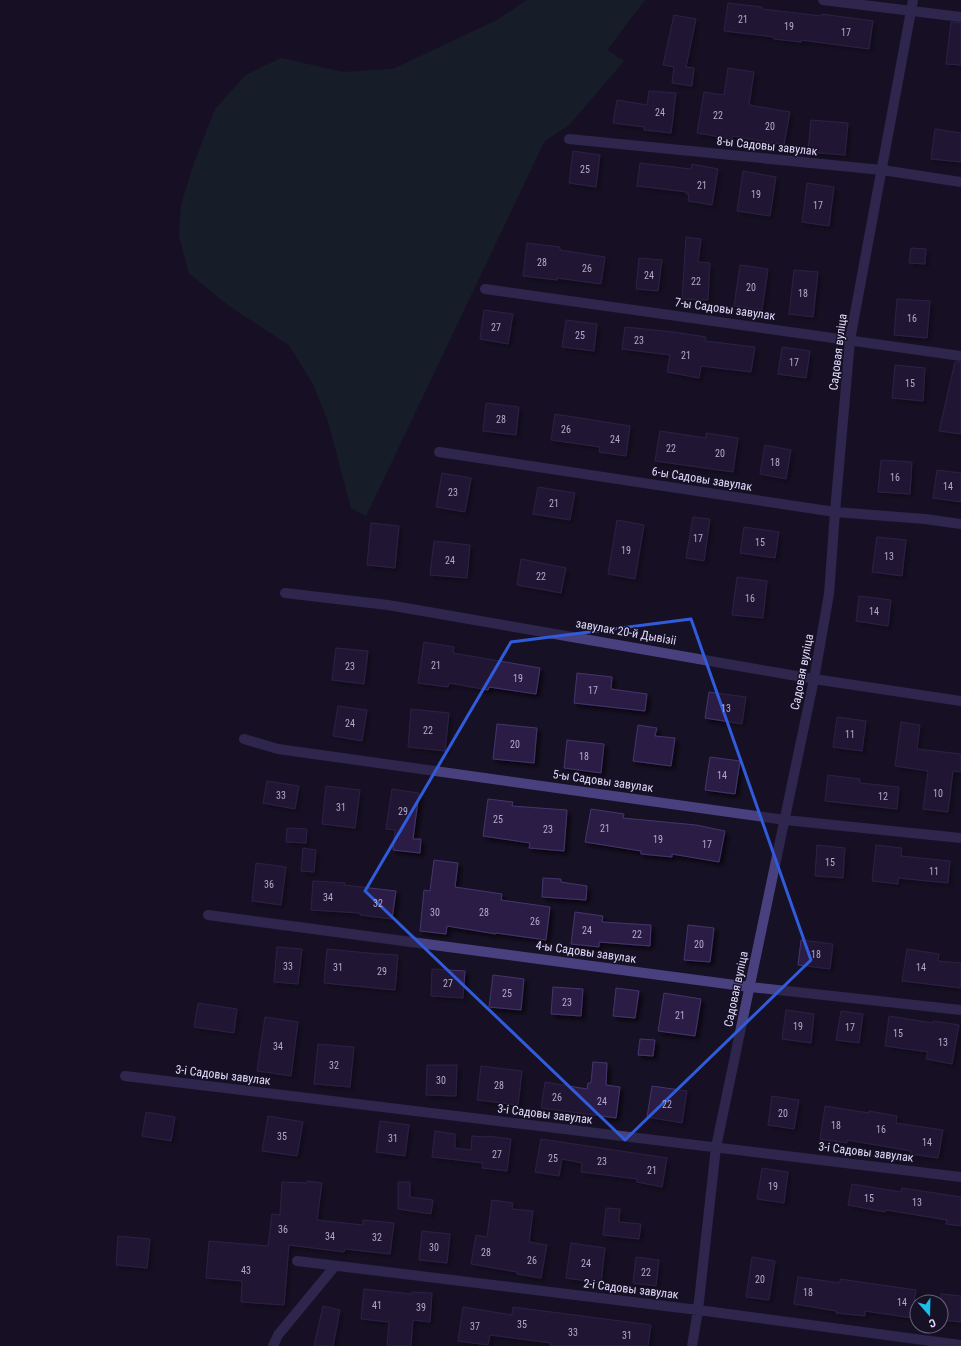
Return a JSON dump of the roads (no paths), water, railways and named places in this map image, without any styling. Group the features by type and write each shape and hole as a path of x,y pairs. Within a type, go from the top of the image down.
{"street":[{"path":"823,0 961,17"},
{"name":"Садовая вуліца","path":"692,1346 698,1310 716,1147 785,820 830,594 835,512 850,340 913,0"},
{"name":"8-ы Садовы завулак","path":"569,139 882,170 961,182"},
{"name":"7-ы Садовы завулак","path":"485,289 961,356"},
{"name":"6-ы Садовы завулак","path":"439,452 835,512 925,519 961,524"},
{"name":"завулак 20-й Дывізіі","path":"285,593 388,605 814,679 961,701"},
{"name":"5-ы Садовы завулак","path":"244,739 278,749 785,820 961,838"},
{"name":"4-ы Садовы завулак","path":"208,914 750,986 961,1010"},
{"name":"3-і Садовы завулак","path":"125,1076 961,1177"},
{"name":"2-і Садовы завулак","path":"297,1261 698,1310 961,1345"},
{"path":"273,1346 278,1335 335,1266"}]}
